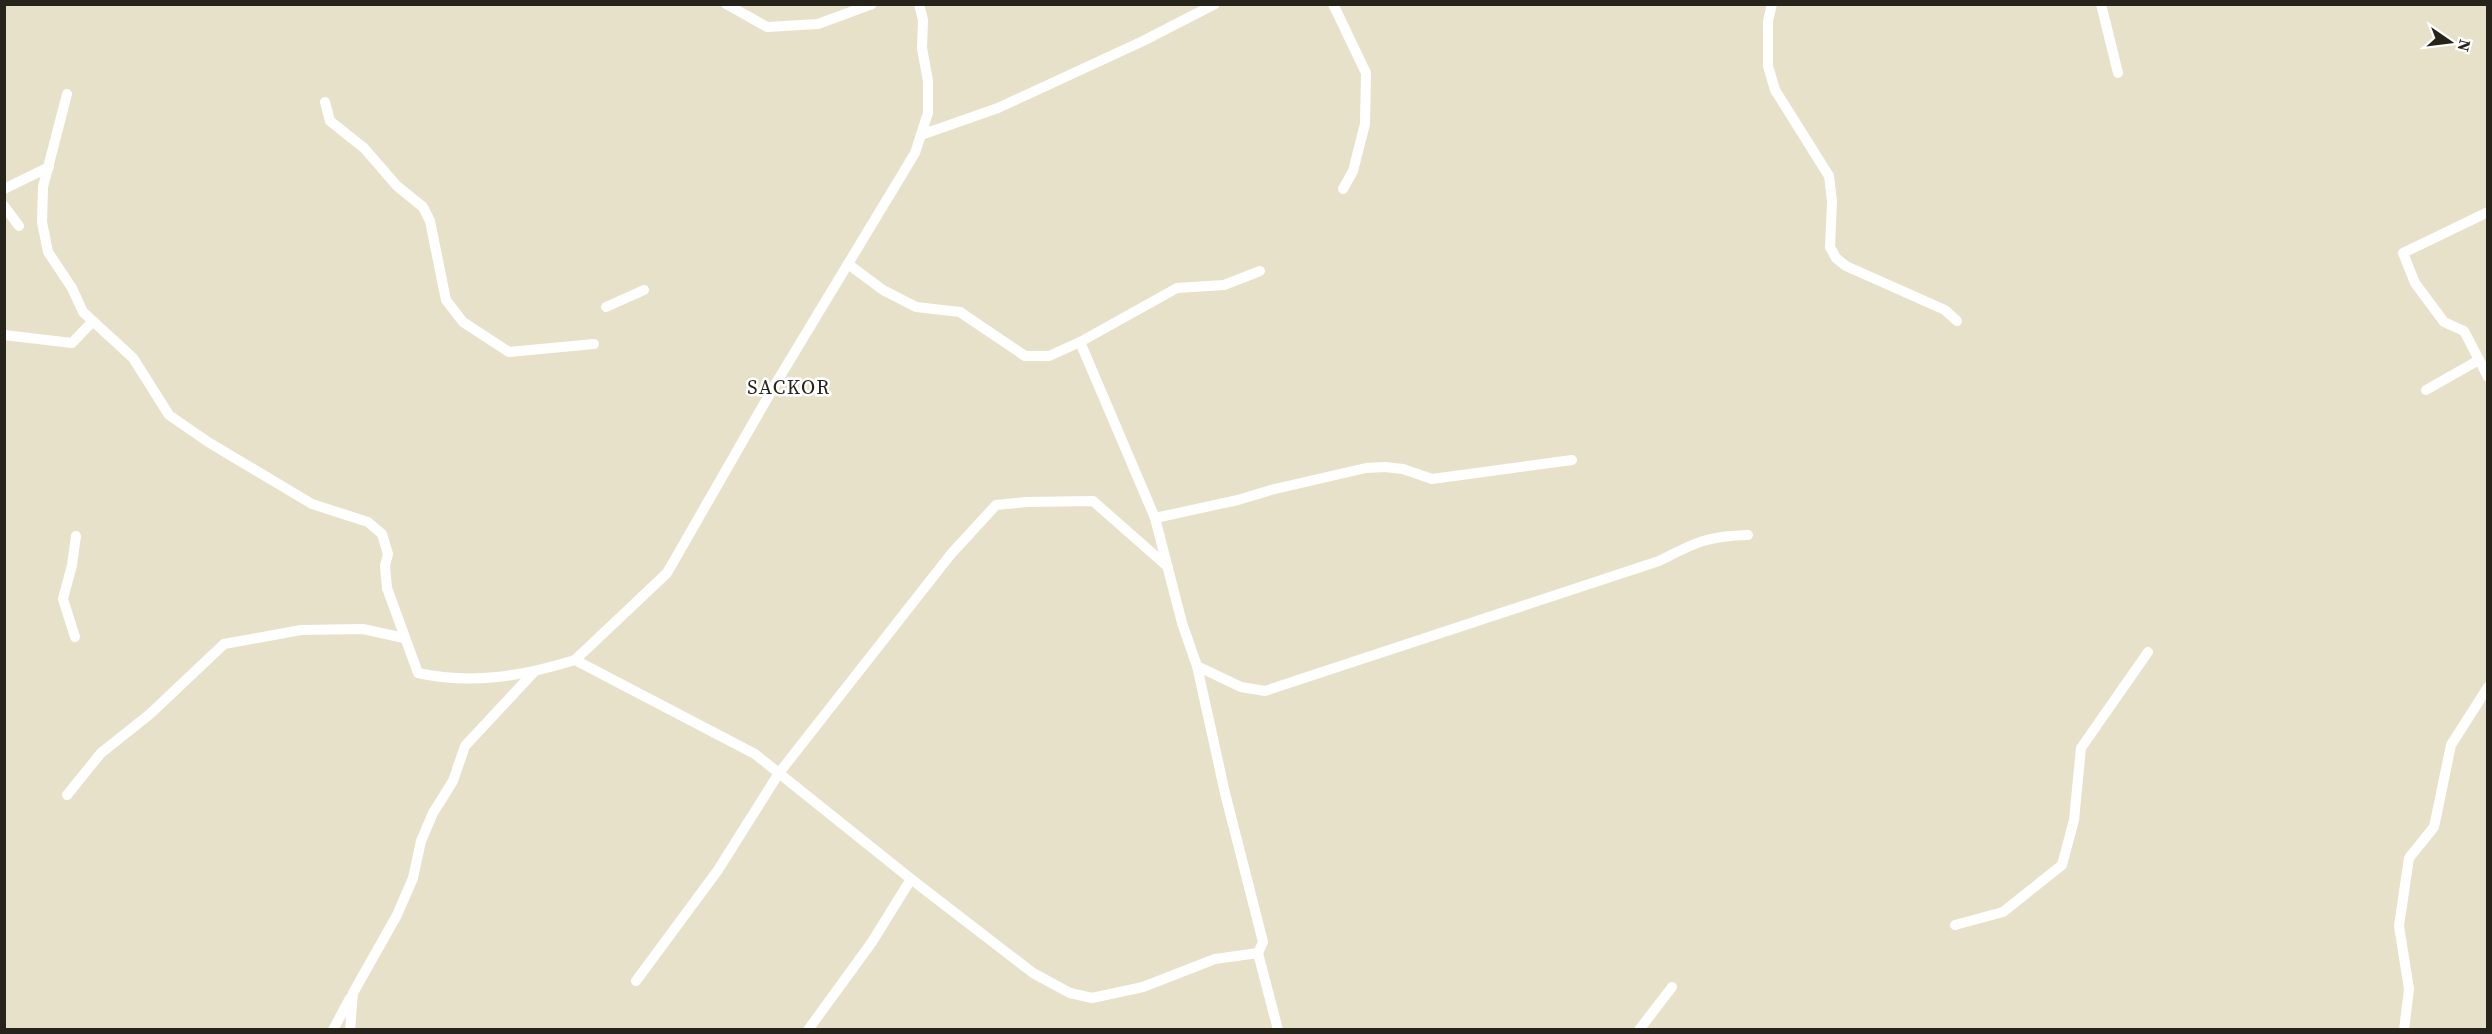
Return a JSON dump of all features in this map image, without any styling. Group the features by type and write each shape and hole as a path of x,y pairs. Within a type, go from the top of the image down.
{"street":[{"path":"726,4 767,27 819,24 872,4"},
{"path":"67,94 43,188 42,222 48,252 72,288 83,312 133,358 169,415 208,442 312,504 375,526 386,539 387,588 397,610 404,638 418,673 444,679 473,680 533,673 574,660 667,573 915,153 928,113 928,81 922,48 923,20 919,4"},
{"path":"921,135 998,108 1143,41 1215,4"},
{"path":"1334,4 1366,73 1365,124 1353,171 1343,189"},
{"path":"1772,4 1768,21 1768,66 1775,90 1829,176 1832,201 1830,247 1836,258 1846,266 1945,309 1957,321"},
{"path":"2101,4 2118,74"},
{"path":"325,102 330,121 364,148 397,186 423,207 430,221 446,300 463,322 509,352 594,344"},
{"path":"4,189 49,167"},
{"path":"4,206 19,226"},
{"path":"2487,213 2403,253 2415,283 2444,322 2464,331 2487,377"},
{"path":"848,264 883,290 916,307 960,312 1025,356 1049,356 1080,342 1177,288 1224,285 1260,270"},
{"path":"606,307 644,290"},
{"path":"4,335 72,343 92,322"},
{"path":"1080,342 1155,518 1182,623 1197,666 1225,792 1263,942 1258,953 1278,1029"},
{"path":"2426,390 2479,360"},
{"path":"1155,518 1366,468 1403,469 1432,479 1572,460"},
{"path":"636,981 718,870 779,773 951,554 996,505 1093,501 1168,568"},
{"path":"75,637 63,599 72,565 76,536"},
{"path":"1197,666 1241,687 1265,691 1659,561 1699,541 1722,536 1748,536"},
{"path":"67,795 101,753 150,714 224,644 301,630 363,629 404,638"},
{"path":"1955,925 2003,912 2062,865 2074,820 2081,748 2148,652"},
{"path":"574,660 755,754 1033,973 1070,993 1092,998 1143,987 1215,959 1258,953"},
{"path":"333,1029 397,915 413,878 421,841 433,813 453,781 465,746 533,673"},
{"path":"2404,1029 2409,989 2399,926 2409,858 2434,826 2451,745 2487,687"},
{"path":"808,1029 872,942 911,879"},
{"path":"1639,1029 1672,987"},
{"path":"350,1029 353,993"}],"district":[{"name":"SACKOR","path":"789,387"}]}
